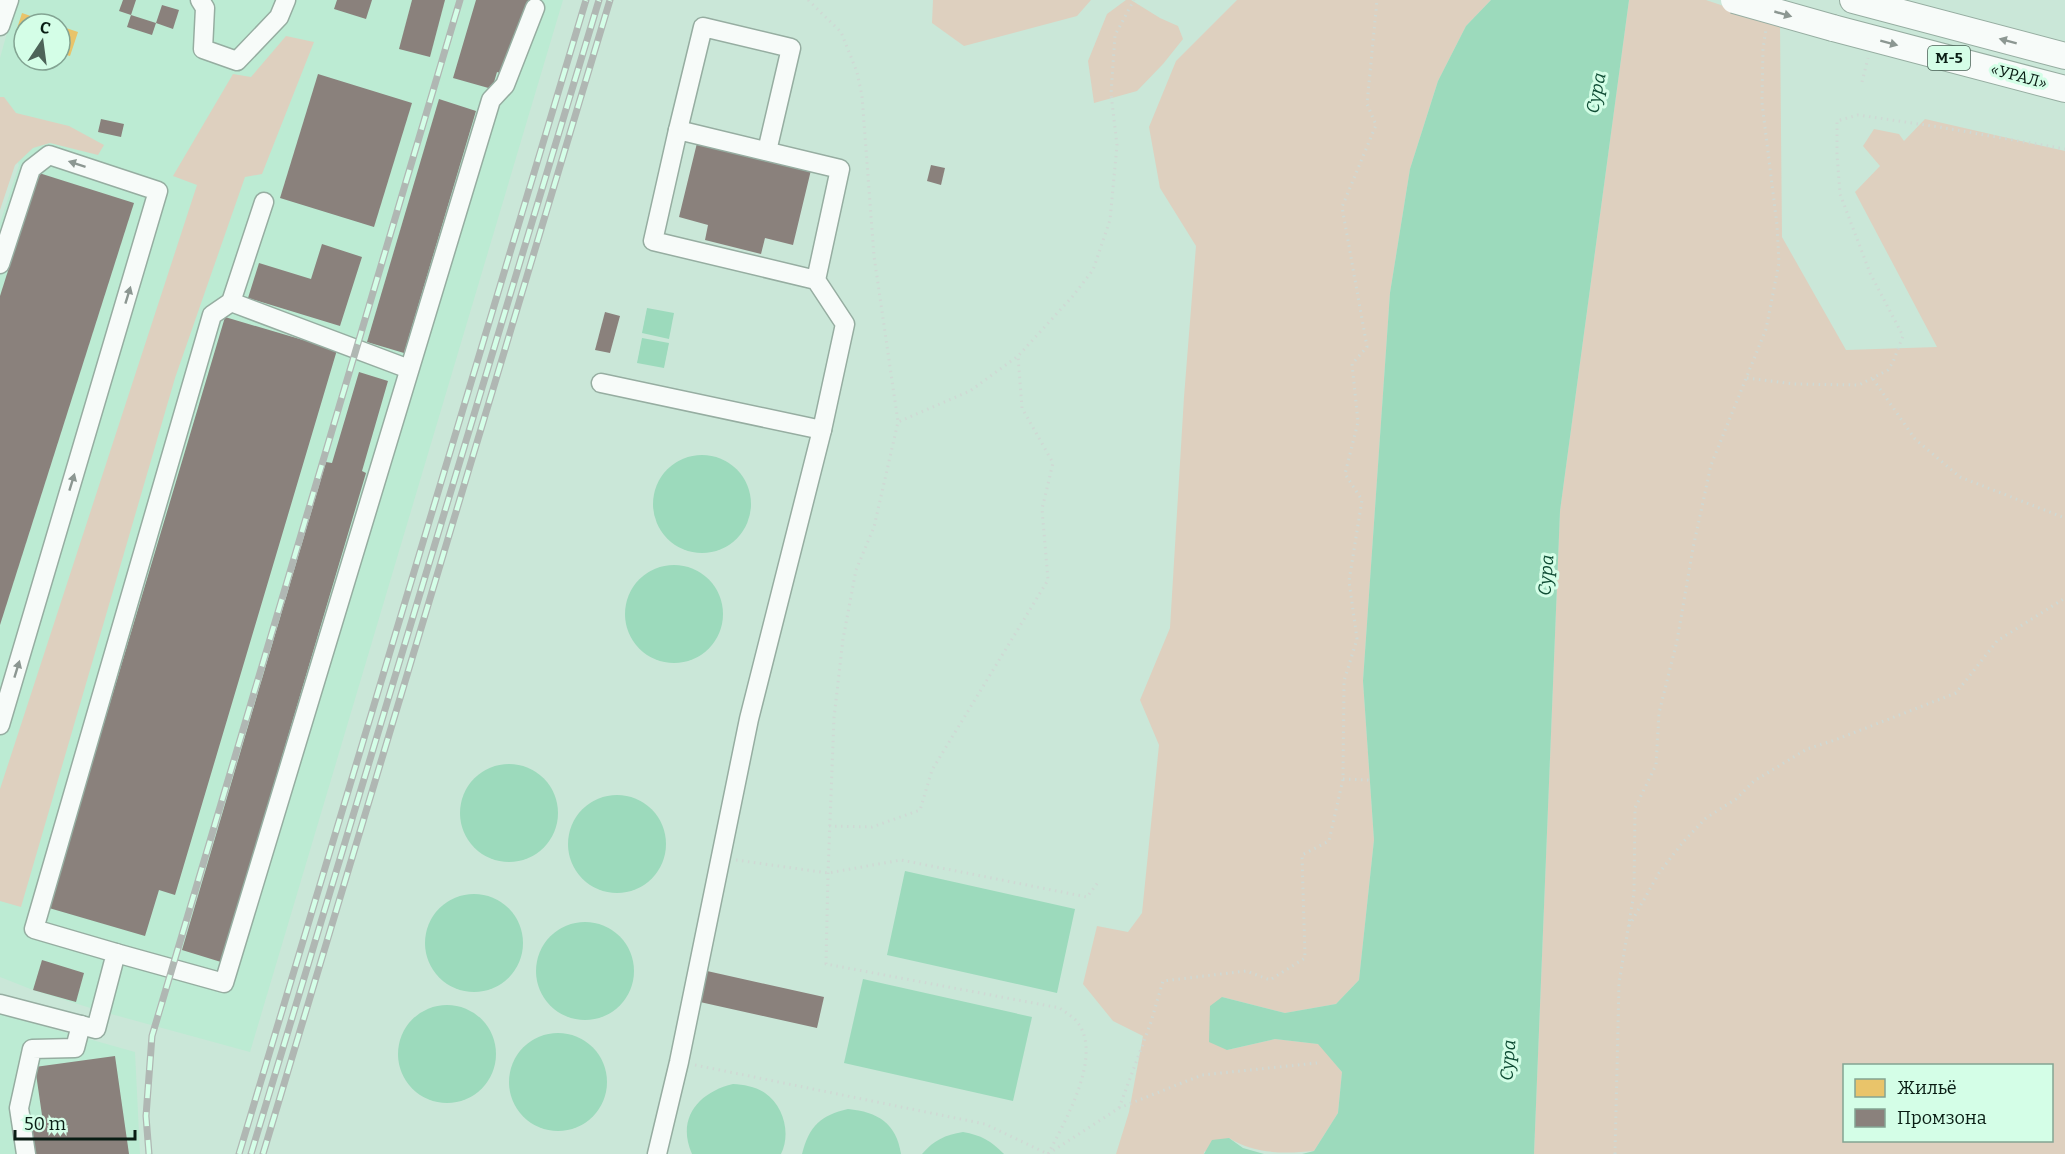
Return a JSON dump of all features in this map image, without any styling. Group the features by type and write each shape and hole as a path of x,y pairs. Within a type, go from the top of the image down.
{"highway":[{"name":"«УРАЛ»","path":"1734,0 2065,88"},
{"name":"«УРАЛ»","path":"1853,0 2065,56"}],"street":[{"path":"0,26 9,0"},
{"path":"200,0 205,8 204,49 237,61 279,16 286,0"},
{"path":"264,202 231,302 212,315 34,929 224,983 490,100 505,85 536,8"},
{"path":"657,1154 679,1062 749,719 822,430 845,324 816,280 653,241 703,27 791,48 767,151"},
{"path":"678,130 840,169 816,280"},
{"path":"0,264 31,169 49,155 159,191 0,725"},
{"path":"231,302 409,369"},
{"path":"601,383 822,430"},
{"path":"26,1154 19,1108 32,1049 75,1048 88,1027 116,953"},
{"path":"0,1004 88,1027"}],"path":[{"path":"808,0 841,32 857,72 862,96 874,256 898,423 874,527 856,570 843,639 834,717 826,964 1060,1008 1078,1023 1085,1042 1086,1060 1069,1116 1048,1154"},
{"path":"898,423 970,391 1018,356 1072,297 1093,270 1110,220 1117,146 1111,94 1115,35 1134,0"},
{"path":"1119,1108 1151,1022 1163,981 1246,970 1270,980 1305,958 1302,855 1329,841 1343,779 1344,681 1357,639 1349,580 1362,500 1345,474 1358,422 1352,364 1367,347 1342,207 1376,125 1367,104 1377,0"},
{"path":"1615,1154 1619,983 1634,893 1635,808 1656,765 1659,713 1677,641 1693,548 1711,465 1766,329 1779,263 1777,225 1762,103 1763,49 1768,20"},
{"path":"1862,82 1870,51"},
{"path":"1747,378 1794,384 1859,385 1888,370 1903,336 1870,273 1840,194 1837,154 1838,121 1858,116 1939,127 2065,149"},
{"path":"830,826 872,827 920,810 932,770 1048,580 1042,509 1053,463 1022,408 1018,356"},
{"path":"1873,379 1915,439 1960,477 2065,518"},
{"path":"1628,928 1659,873 1683,842 1706,818 1736,799 1754,781 1807,749 1956,693 1997,641 2065,598"},
{"path":"1343,779 1369,780"},
{"path":"721,858 828,873 901,860 1088,897 1099,881"},
{"path":"679,1062 984,1124 1048,1154"},
{"path":"1048,1154 1119,1108 1202,1075 1317,1064"}],"shaded area":[{"path":"16,0 563,0 250,1052 100,1011 0,977 0,223 19,165 0,122 0,58 12,14 12,72 72,72 72,12 13,12"},
{"path":"933,0 1091,0 1077,16 964,46 932,23"},
{"path":"1126,0 1131,0 1178,26 1183,39 1137,91 1094,103 1088,61 1107,14"},
{"path":"1237,0 1491,0 1466,26 1438,81 1410,169 1390,293 1363,681 1374,840 1359,980 1336,1004 1285,1013 1222,997 1227,1050 1275,1039 1319,1044 1342,1072 1338,1113 1314,1151 1270,1152 1249,1147 1229,1138 1204,1154 1116,1154 1129,1112 1143,1036 1113,1021 1083,984 1097,926 1128,932 1142,913 1159,745 1140,700 1170,628 1196,246 1160,188 1149,127 1176,61"},
{"path":"1629,0 1706,0 1780,25 1782,237 1846,350 1937,347 1855,192 1880,166 1863,146 1874,129 1899,134 1904,141 1925,119 2065,151 2065,1154 1534,1154 1560,511"},
{"path":"286,36 314,42 262,174 245,177 175,378 21,907 0,901 0,789 197,185 173,176 233,74 251,77"},
{"path":"0,97 4,97 16,113 69,126 104,145 98,155 50,143 33,148 15,165 0,210"},
{"path":"0,1014 135,1052 140,1154 0,1154"}],"water":[{"name":"Сура","path":"1491,0 1629,0 1560,511 1534,1154 1302,1154 1314,1151 1338,1113 1342,1072 1318,1044 1275,1039 1227,1050 1209,1042 1210,1006 1222,997 1285,1013 1336,1004 1359,980 1374,840 1363,681 1390,293 1410,169 1438,81 1466,26"},
{"path":"647,308 674,313 669,339 642,333"},
{"path":"642,338 669,343 664,368 637,363"},
{"path":"702,455 721,458 737,469 748,485 751,504 748,523 737,539 721,550 702,553 683,550 667,539 656,523 653,504 656,485 667,469 683,458"},
{"path":"674,565 693,568 709,579 720,595 723,614 720,633 709,649 693,660 674,663 655,660 639,649 628,633 625,614 628,595 639,579 655,568"},
{"path":"509,764 528,767 544,778 555,794 558,813 555,832 544,848 528,859 509,862 490,859 474,848 463,832 460,813 463,794 474,778 490,767"},
{"path":"617,795 636,798 652,809 663,825 666,844 663,863 652,879 636,890 617,893 598,890 582,879 571,863 568,844 571,825 582,809 598,798"},
{"path":"905,871 1075,909 1057,993 887,955"},
{"path":"474,894 493,897 509,908 520,924 523,943 520,962 509,978 493,989 474,992 455,989 439,978 428,962 425,943 428,924 439,908 455,897"},
{"path":"585,922 604,925 620,936 631,952 634,971 631,990 620,1006 604,1017 585,1020 566,1017 550,1006 539,990 536,971 539,952 550,936 566,925"},
{"path":"863,979 1032,1017 1013,1101 844,1063"},
{"path":"447,1005 466,1008 482,1019 493,1035 496,1054 493,1073 482,1089 466,1100 447,1103 428,1100 412,1089 401,1073 398,1054 401,1035 412,1019 428,1008"},
{"path":"558,1033 577,1036 593,1047 604,1063 607,1082 604,1101 593,1117 577,1128 558,1131 539,1128 523,1117 512,1101 509,1082 512,1063 523,1047 539,1036"},
{"path":"733,1084 749,1086 761,1091 777,1105 785,1129 781,1154 692,1154 687,1129 694,1109 710,1093"},
{"path":"848,1109 877,1116 884,1121 895,1134 901,1154 802,1154 808,1136 823,1118"},
{"path":"963,1132 985,1139 1004,1154 922,1154 940,1139"},
{"path":"1229,1138 1243,1148 1264,1154 1204,1154 1212,1140"}],"building: Жильё":[{"path":"72,30 78,32 72,50"}],"building: Промзона":[{"path":"123,0 136,0 131,15 119,11"},
{"path":"337,0 372,0 366,19 334,9"},
{"path":"412,0 445,0 430,57 399,49"},
{"path":"476,0 529,0 507,75 497,72 492,89 453,78"},
{"path":"162,5 179,10 173,29 156,23"},
{"path":"131,15 156,23 152,35 127,27"},
{"path":"318,74 412,103 374,227 280,198"},
{"path":"439,99 476,111 404,353 367,342"},
{"path":"101,119 124,124 121,137 98,132"},
{"path":"697,143 811,170 793,245 765,238 761,254 705,240 708,225 679,217"},
{"path":"931,165 945,168 941,185 927,181"},
{"path":"39,173 134,203 0,625 0,296"},
{"path":"322,244 362,257 340,326 248,298 259,263 311,279"},
{"path":"605,312 620,316 610,353 595,350"},
{"path":"225,317 337,350 175,895 159,890 145,936 49,908"},
{"path":"359,372 388,381 362,471 366,473 221,962 182,950 326,462 332,463"},
{"path":"42,960 84,973 76,1002 33,990"},
{"path":"707,971 824,997 817,1028 700,1002"},
{"path":"115,1056 129,1154 32,1154 28,1124 43,1122 35,1067"}],"railway":[{"path":"149,1154 146,1116 152,1036 460,0"},
{"path":"239,1154 586,0"},
{"path":"251,1154 599,0"},
{"path":"263,1154 610,0"}]}
